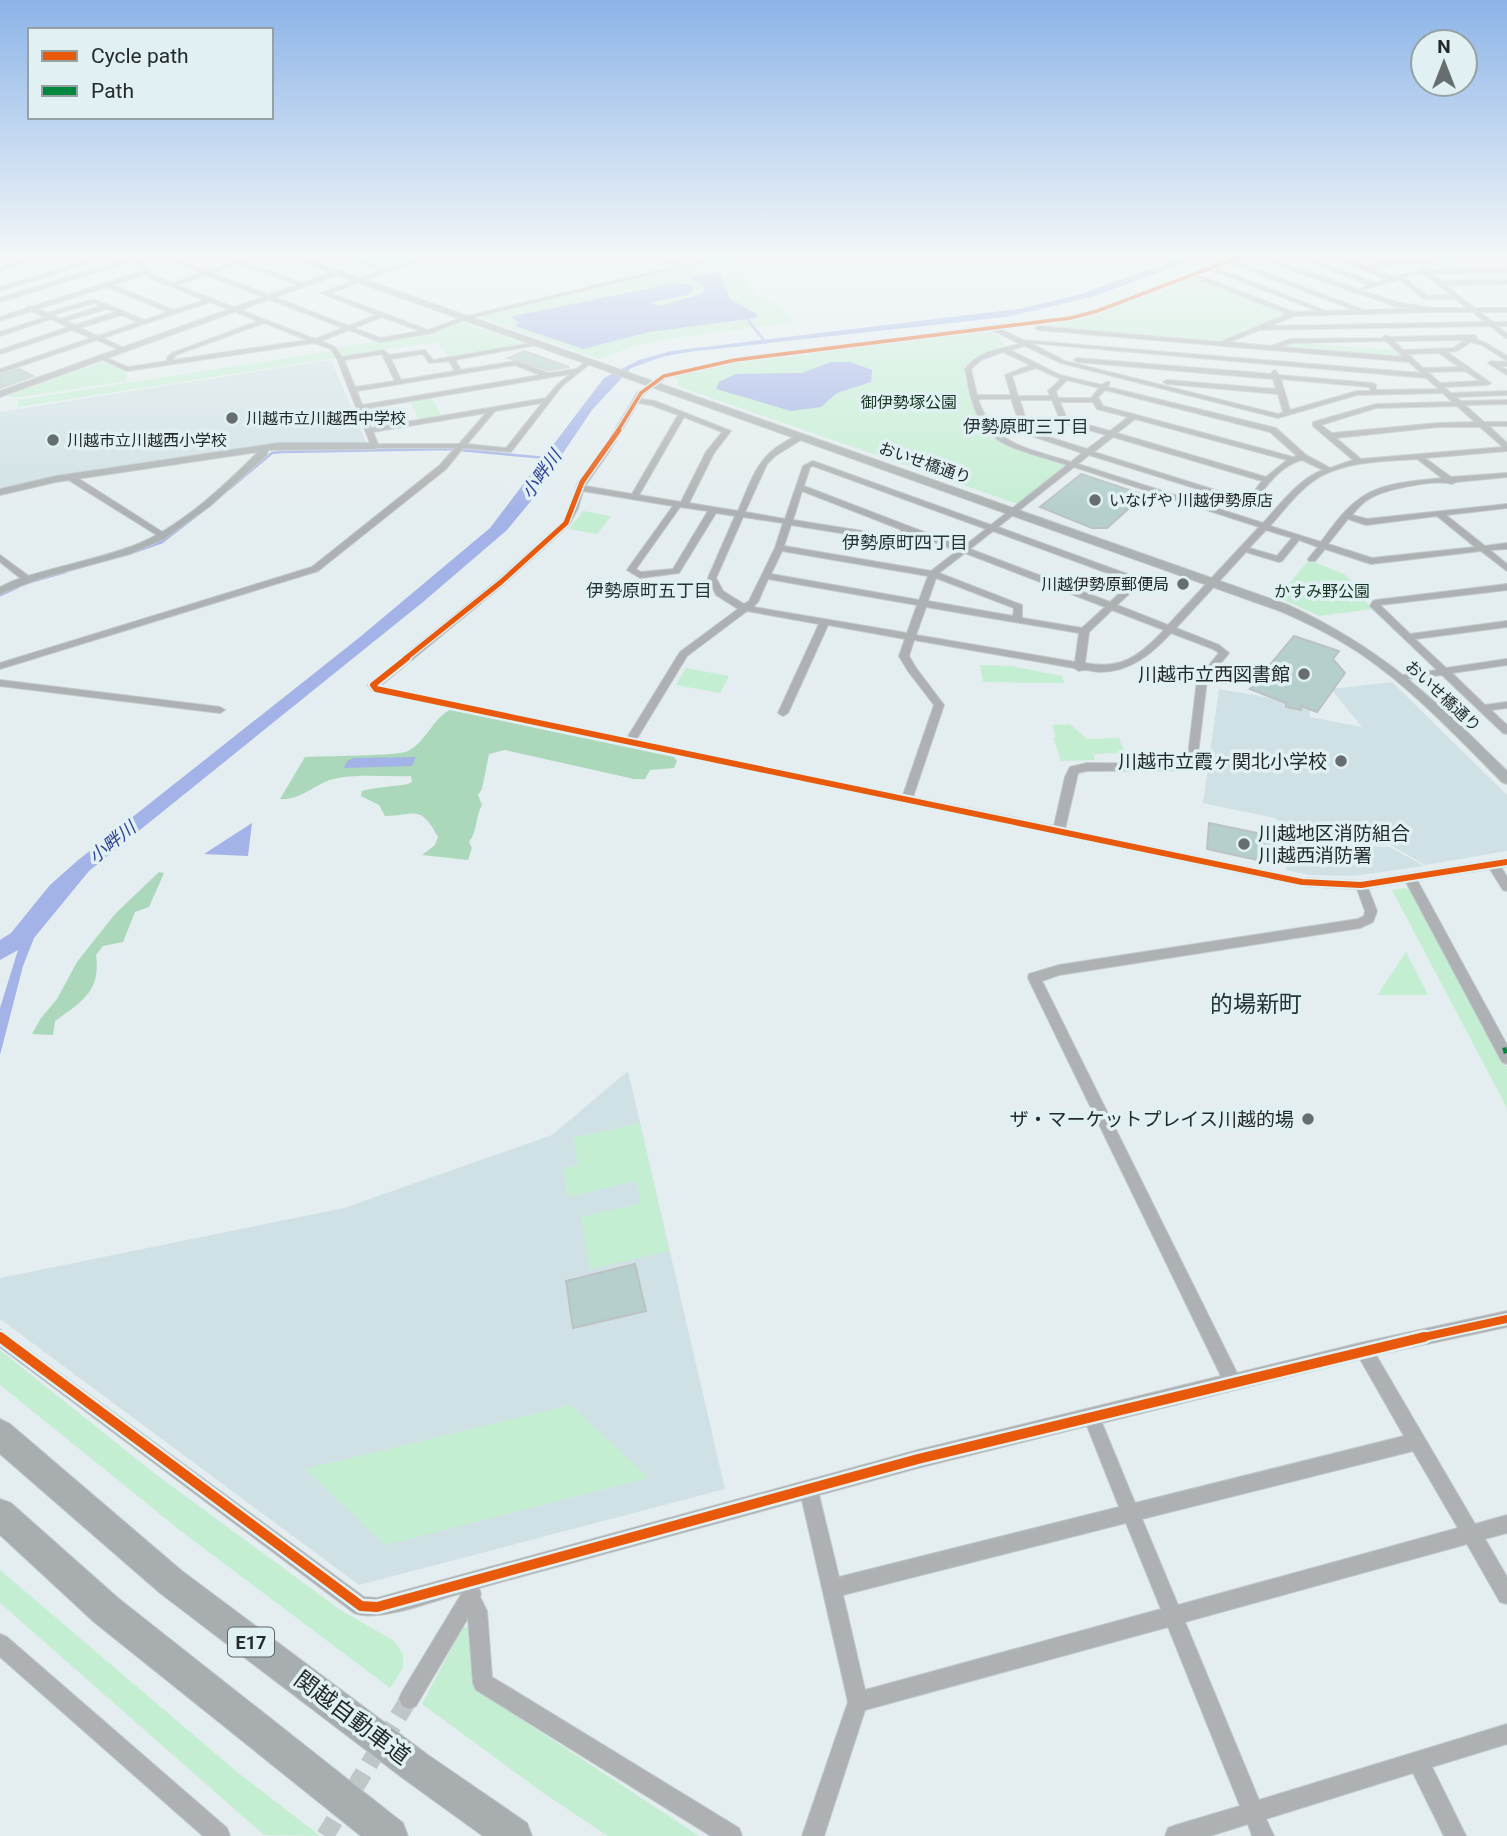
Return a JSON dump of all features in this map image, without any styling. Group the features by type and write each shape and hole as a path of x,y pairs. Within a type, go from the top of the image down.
{"highway":[{"name":"関越自動車道","path":"0,1434 171,1582 416,1767 514,1836"},
{"path":"0,1514 106,1610 390,1836"}],"street":[{"path":"0,352 34,341"},
{"path":"0,371 90,341"},
{"path":"99,341 124,350"},
{"path":"0,394 150,341"},
{"path":"170,363 170,357 174,354 210,341"},
{"path":"102,358 127,369 315,341 332,348 340,359 375,446"},
{"name":"おいせ橋通り","path":"529,341 1215,581 1284,608 1330,629 1365,650 1401,678 1507,779"},
{"path":"898,341 715,363 647,382 605,452 579,488 574,508 566,523 500,583 373,685 376,689 628,743 1290,880 1361,885 1507,862"},
{"path":"1017,341 1055,359 1278,416 1357,393 1444,390 1507,393"},
{"path":"1120,341 1121,363 1116,376 1095,394 1100,407 1291,459 1303,457"},
{"path":"1176,341 1411,360"},
{"path":"1219,345 1229,341"},
{"path":"1270,349 1290,341 1321,341"},
{"path":"1389,341 1507,448"},
{"path":"1402,352 1455,351 1469,341"},
{"path":"1475,341 1507,361"},
{"path":"1467,369 1425,373 1022,343 972,362 968,369 983,423 997,438 1324,546 1371,561 1507,545"},
{"path":"248,344 261,349"},
{"path":"388,357 425,352 431,362 538,344"},
{"path":"1270,349 1287,414"},
{"path":"1006,351 1066,377 1273,430 1303,457 1328,470"},
{"path":"1441,351 1487,383 1444,390"},
{"path":"340,359 384,352 399,382"},
{"path":"451,359 459,372"},
{"path":"1055,359 1372,385 1375,392"},
{"path":"1507,361 1491,363 1507,373"},
{"path":"352,390 516,363 547,375"},
{"path":"360,407 575,371 593,363"},
{"path":"1037,365 1008,375 1028,433 1249,503 1266,480 1291,459"},
{"path":"0,492 70,477 287,446 463,446 508,450 575,371"},
{"path":"1066,377 1053,388 1054,399 1065,420 1266,480"},
{"path":"1132,380 1281,392"},
{"path":"1315,381 1322,403"},
{"path":"976,397 1096,400"},
{"path":"370,430 548,400"},
{"path":"636,401 652,403 727,431 710,452 681,505 632,570 640,575 676,571 713,509"},
{"path":"1359,461 1315,424 1376,406 1507,402"},
{"path":"0,667 315,569 433,476 463,446 493,409"},
{"path":"634,497 682,414"},
{"path":"907,799 939,705 930,690 910,670 904,656 933,574 1133,417"},
{"path":"1329,436 1438,425 1507,424"},
{"path":"801,436 767,458 712,578 719,593 744,608 1079,668 1100,669 1124,667 1139,660 1171,629 1296,492 1328,470 1359,461 1507,448"},
{"path":"0,591 27,579 131,550 163,535 249,466 264,449"},
{"path":"1418,456 1452,482"},
{"path":"628,743 683,654 753,602 779,548 807,467 813,463 1138,580 1084,631 1079,668"},
{"path":"1312,559 1359,503 1375,493 1507,475"},
{"path":"70,477 163,535"},
{"path":"579,488 896,538 907,530"},
{"path":"801,488 1171,629 1216,647 1224,653 1202,680 1192,768 1087,767 1073,770 1059,832"},
{"path":"1348,516 1366,522 1507,506"},
{"path":"1439,514 1507,568"},
{"path":"1245,549 1279,559 1297,537"},
{"path":"779,548 933,574 1019,607 1017,620"},
{"path":"0,558 27,579"},
{"path":"765,576 1084,631"},
{"path":"1507,587 1376,603 1375,606 1507,731"},
{"path":"783,713 825,621"},
{"path":"1407,637 1507,624"},
{"path":"1401,678 1507,662"},
{"path":"0,683 220,710"},
{"path":"1483,708 1507,705"},
{"path":"1493,864 1507,887"},
{"path":"1410,878 1507,1058"},
{"path":"1233,1382 1034,978 1059,970 1360,923 1369,919 1371,911 1361,885"},
{"path":"0,1337 361,1606 377,1607 808,1489 1091,1416 1364,1350 1507,1319"},
{"path":"1364,1350 1507,1595"},
{"path":"1091,1416 1263,1836"},
{"path":"832,1588 1417,1441"},
{"path":"808,1489 858,1702 813,1836"},
{"path":"858,1702 1507,1524"},
{"path":"409,1699 483,1580"},
{"path":"470,1597 477,1611 483,1683 731,1836"},
{"path":"0,1644 219,1836"},
{"path":"1176,1836 1507,1734"},
{"path":"1418,1761 1455,1836"}],"shaded area":[{"name":"川越市立川越西中学校","path":"331,360 366,442 276,443 103,468 0,488 0,412"},
{"name":"川越市立霞ヶ関北小学校","path":"1392,682 1507,795 1507,851 1425,865 1391,845 1325,843 1294,837 1275,818 1203,803 1219,689 1310,705 1310,717 1362,727 1331,689"},
{"path":"1288,837 1329,845 1390,847 1424,866 1353,876 1310,875 1286,870"},
{"path":"628,1071 725,1489 359,1585 0,1319 0,1278 344,1208 552,1135"}],"green space":[{"path":"380,341 515,341 525,344 449,358 438,342 342,356 338,347"},
{"path":"546,341 660,341 634,346 599,359"},
{"name":"御伊勢塚公園","path":"908,341 1000,341 1008,347 974,358 965,366 965,381 982,430 1010,446 1066,464 1018,504 691,391 677,385 678,380 672,377 728,363"},
{"path":"1290,342 1396,350 1404,357 1279,347"},
{"path":"332,351 335,358 18,407 18,400"},
{"path":"104,362 125,371 126,381 14,398 8,395"},
{"path":"432,398 441,415 419,420 410,401"},
{"path":"583,511 611,516 597,534 569,529"},
{"name":"かすみ野公園","path":"1309,560 1344,574 1368,598 1366,602 1373,609 1319,616 1278,597"},
{"path":"980,665 1011,666 1062,676 1064,683 983,682"},
{"path":"686,668 729,676 720,693 676,685"},
{"path":"450,710 674,757 677,761 674,768 650,770 645,779 634,779 505,750 489,754 482,789 478,795 482,805 469,842 472,848 468,860 422,855 435,845 438,837 426,819 416,814 385,816 379,805 361,796 362,791 408,784 412,782 411,776 338,778 295,797 280,799 305,757 402,753 415,747"},
{"path":"1070,724 1087,739 1119,738 1125,753 1093,754 1095,760 1061,761 1052,725"},
{"path":"159,872 164,873 149,907 135,912 123,942 103,946 96,955 96,978 88,994 55,1021 53,1035 32,1034 57,999 77,962 115,914"},
{"path":"1392,890 1411,890 1507,1067 1507,1108"},
{"path":"1406,952 1428,995 1378,995 1378,994"},
{"path":"640,1123 669,1251 590,1269 581,1217 641,1203 636,1181 568,1197 563,1168 578,1165 573,1138"},
{"path":"0,1350 154,1473 339,1609 394,1641 403,1654 403,1668 390,1688 186,1535 0,1385"},
{"path":"570,1405 649,1478 385,1545 305,1469"},
{"path":"0,1570 237,1772 320,1836 264,1835 0,1603"},
{"path":"470,1624 483,1694 699,1836 608,1836 542,1792 422,1704 461,1630"}],"water":[{"path":"558,341 615,341 583,349"},
{"name":"小畔川","path":"757,341 791,341 688,352 662,357 631,368 592,410 530,502 507,530 423,602 89,871 34,938 23,966 0,1055 0,1008 18,950 0,960 0,940 11,933 50,885 360,637 490,528 604,378 639,360 671,351"},
{"path":"831,362 850,362 872,370 871,382 837,393 821,407 791,411 716,389 719,382 736,374 802,373"},
{"path":"416,757 412,766 344,768 347,761 354,758"},
{"path":"252,823 248,856 204,854"}],"building":[{"path":"524,351 569,367 549,370 508,358"},
{"path":"19,369 33,376 0,388 0,375"},
{"name":"いなげや 川越伊勢原店","path":"1081,474 1144,495 1107,528 1092,528 1040,507"},
{"name":"川越市立西図書館","path":"1294,636 1339,651 1333,659 1345,673 1317,712 1301,706 1301,710 1286,707 1286,703 1250,689"},
{"name":"川越地区消防組合 川越西消防署","path":"1209,823 1281,838 1280,865 1207,849"},
{"path":"635,1264 646,1311 573,1328 566,1281"}],"waterway":[{"name":"小畔川","path":"229,489 272,453 282,452 450,449 546,458"},
{"path":"134,552 162,542 201,512"},
{"path":"30,582 65,572"},
{"path":"0,595 18,587"}],"tunnel":[{"path":"325,1836 409,1699"}],"marked path":[{"path":"1503,1051 1507,1050"}],"cycle path":[{"path":"890,341 735,360 664,376 641,393 605,452 582,482 566,523 501,582 373,685 376,689 1302,882 1361,885 1507,862"},
{"path":"0,1337 361,1606 377,1607 918,1459 1364,1350 1507,1319"}],"place":[{"name":"川越市立川越西中学校","path":"232,418"},
{"name":"川越市立川越西小学校","path":"53,440"},
{"name":"いなげや 川越伊勢原店","path":"1095,500"},
{"name":"川越伊勢原郵便局","path":"1183,584"},
{"name":"川越市立西図書館","path":"1304,674"},
{"name":"川越市立霞ヶ関北小学校","path":"1341,761"},
{"name":"川越地区消防組合 川越西消防署","path":"1244,844"},
{"name":"ザ・マーケットプレイス川越的場","path":"1308,1119"}],"district":[{"name":"伊勢原町三丁目","path":"1026,426"},
{"name":"伊勢原町四丁目","path":"905,542"},
{"name":"伊勢原町五丁目","path":"649,590"},
{"name":"的場新町","path":"1256,1004"}]}
